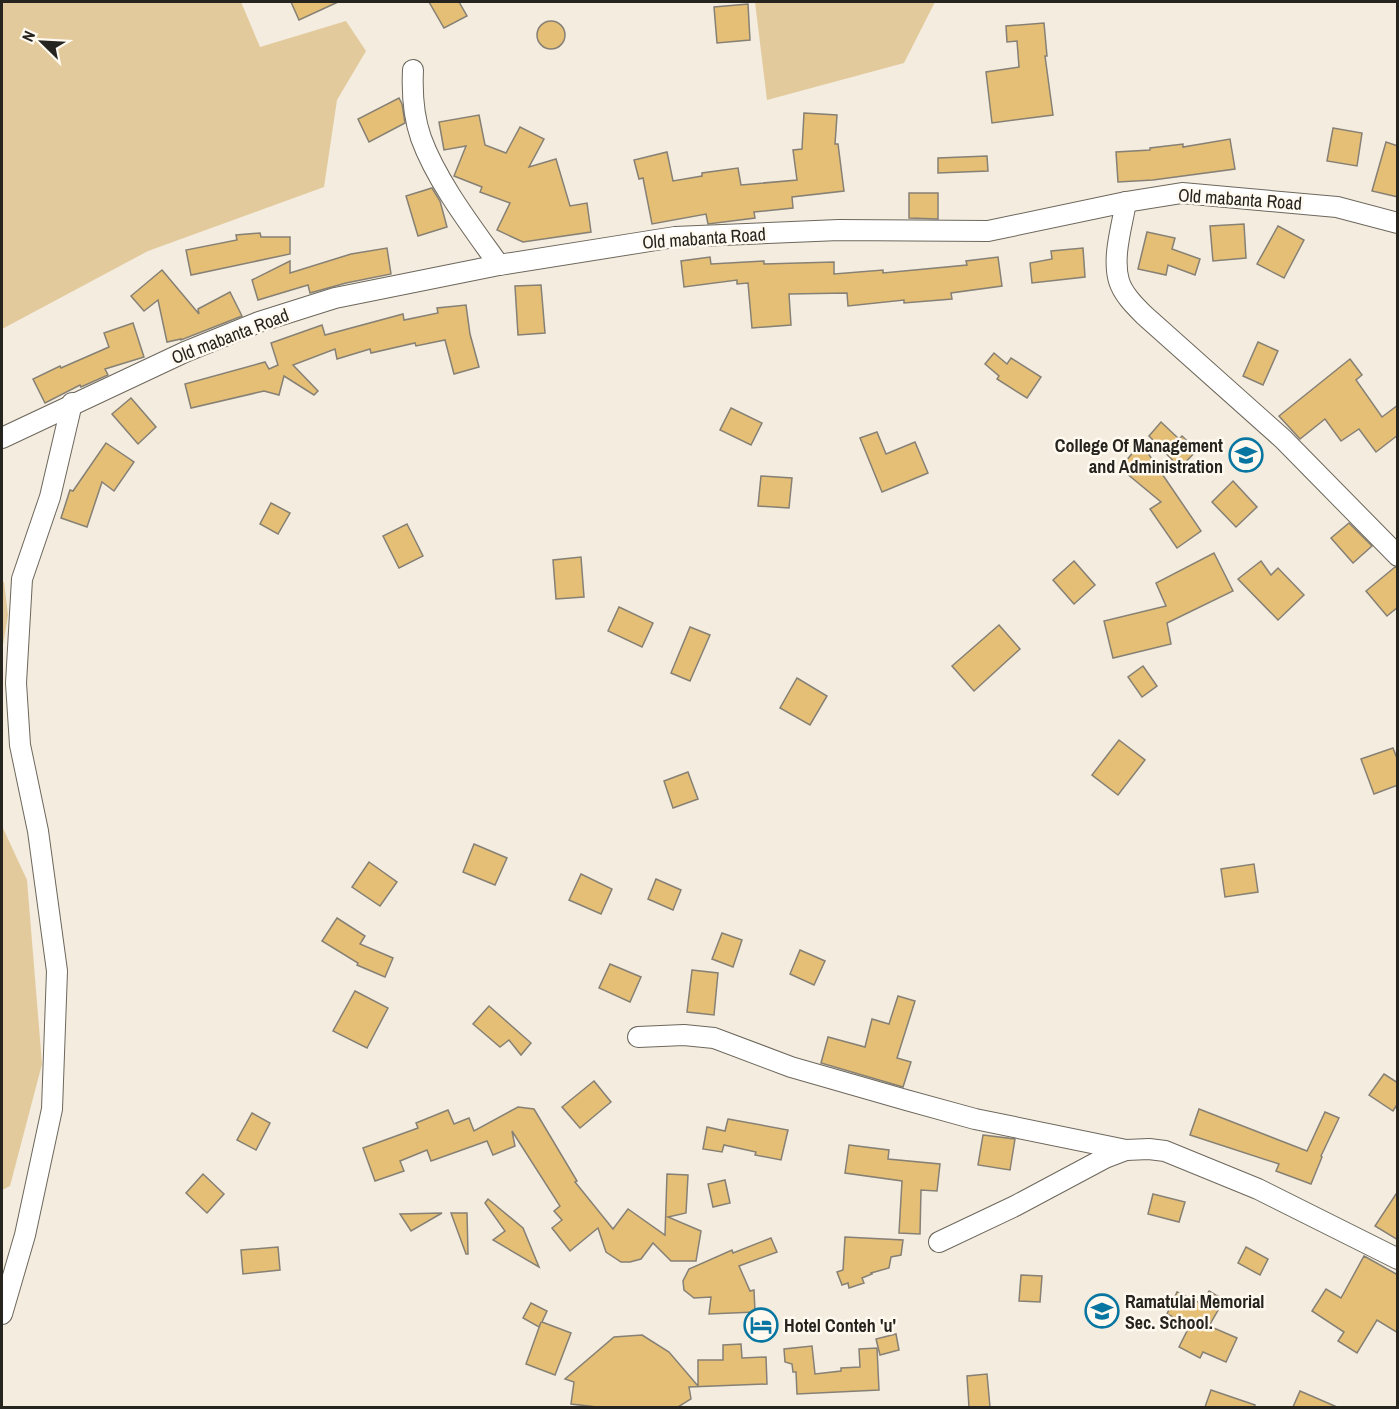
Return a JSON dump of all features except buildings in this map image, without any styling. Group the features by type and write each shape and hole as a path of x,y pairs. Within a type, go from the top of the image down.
{"street":[{"path":"413,69 414,98 421,137 434,165 462,213 499,265"},
{"name":"Old mabanta Road","path":"2,438 72,403 185,352 259,322 335,298 499,265 675,237 839,230 988,231 1126,202 1182,193 1337,207 1398,223"},
{"path":"1126,202 1118,258 1119,281 1128,298 1144,315 1283,439 1398,556"},
{"path":"2,1314 25,1235 52,1109 57,982 38,831 20,745 16,683 22,579 50,497 72,403"},
{"path":"638,1037 684,1035 714,1038 791,1067 975,1119 1126,1150 1165,1151 1258,1189 1398,1259"},
{"path":"939,1242 1023,1202 1105,1158 1126,1150"}],"shaded area":[{"path":"2,2 241,2 260,47 346,21 366,51 337,100 324,187 148,251 2,329"},
{"path":"755,2 935,2 904,63 767,100"},
{"path":"2,582 4,582 8,615 2,651"},
{"path":"2,826 27,880 42,1064 10,1186 2,1190"}],"place":[{"name":"College Of Management and Administration","path":"1246,455"},
{"name":"Ramatulai Memorial Sec. School.","path":"1102,1311"},
{"name":"Hotel Conteh 'u'","path":"761,1325"}]}
